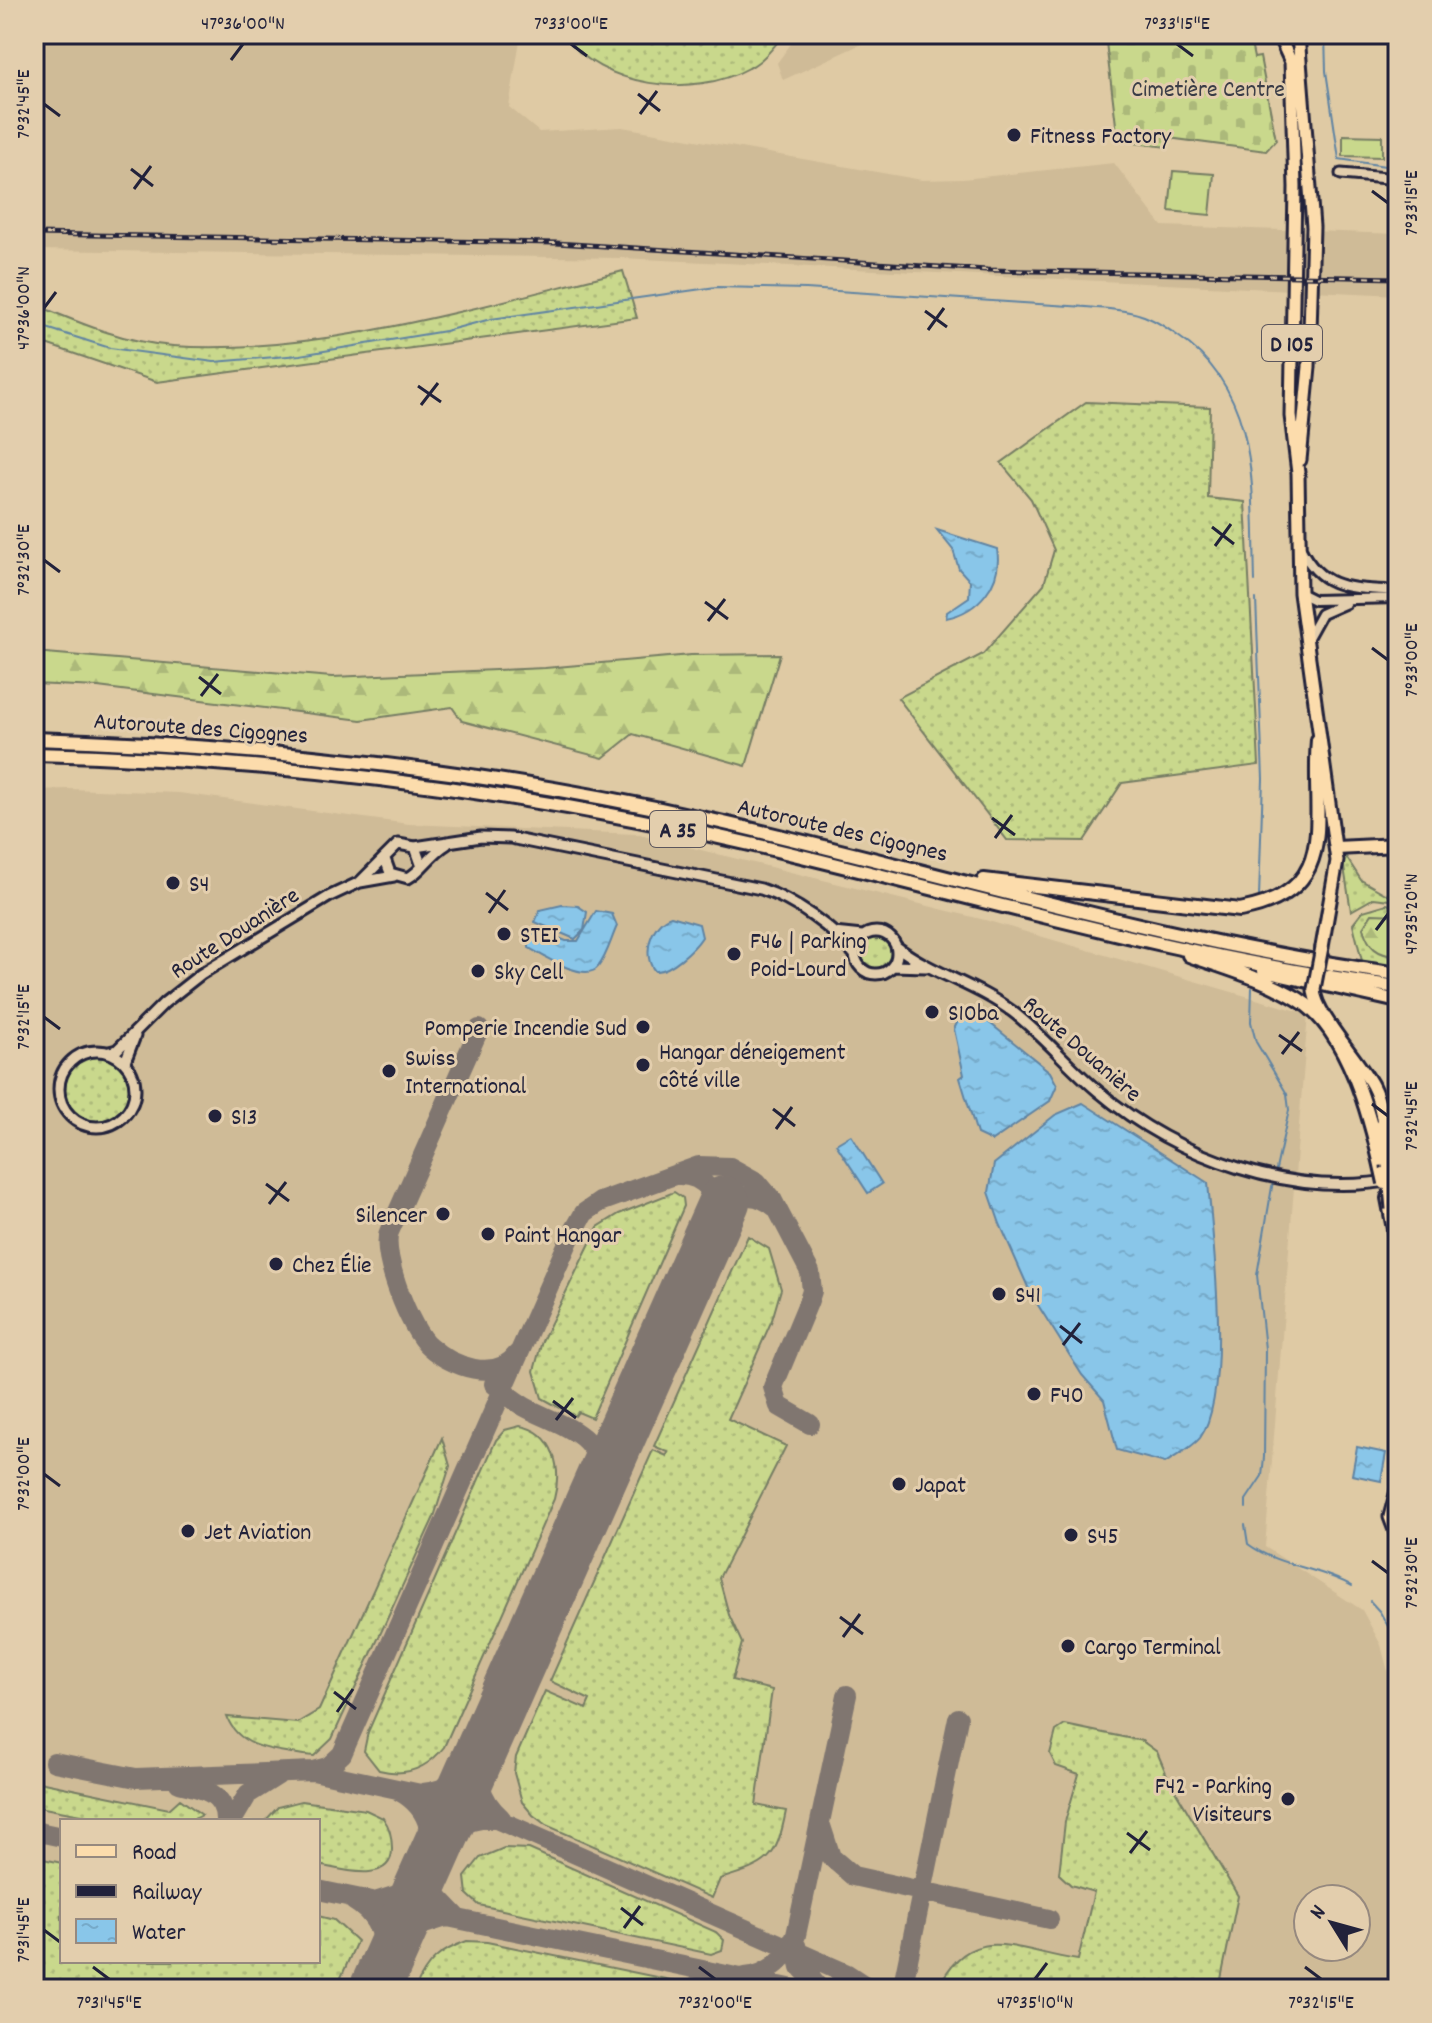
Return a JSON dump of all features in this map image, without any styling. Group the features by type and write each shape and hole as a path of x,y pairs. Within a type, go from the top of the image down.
{"highway":[{"name":"Autoroute des Cigognes","path":"34,739 239,749 429,770 598,797 708,819 1128,923 1398,974"},
{"path":"943,875 1240,910 1268,905 1300,884 1314,859 1318,838 1318,740"},
{"name":"Autoroute des Cigognes","path":"34,754 253,765 428,785 594,811 771,849 1152,942 1398,987"},
{"path":"1336,855 1398,845"},
{"path":"1152,942 1398,1001"},
{"path":"1152,942 1264,982 1301,1001 1325,1026 1343,1054 1364,1101 1385,1170 1398,1248"},
{"path":"1382,1128 1398,1124"},
{"path":"1382,1128 1398,1138"},
{"path":"1385,1170 1398,1148"}],"main road":[{"path":"1278,35 1299,34"},
{"name":"D 105","path":"1298,473 1309,367 1313,227 1299,34"},
{"name":"D 105","path":"1278,35 1291,62 1295,187 1291,416 1298,473 1300,593 1336,855"},
{"path":"1341,174 1398,179"},
{"path":"449,842 421,864 414,876 403,879 394,876 385,859 398,844 415,847 481,837 510,838 751,887 783,898 833,933 869,973 883,973 893,966 897,947 890,937 880,932 862,936 833,933"},
{"path":"415,847 421,864"},
{"path":"1336,855 1314,999 1320,1013 1339,1033 1374,1088 1398,1248"},
{"name":"Route Douanière","path":"360,882 385,859"},
{"name":"Route Douanière","path":"109,1052 117,1050 191,981 314,904 360,882 394,876"},
{"path":"855,955 862,936"},
{"name":"Route Douanière","path":"897,947 1000,1003 1119,1108 1187,1148 1232,1166 1299,1180 1345,1183 1398,1179"},
{"name":"Route Douanière","path":"893,966 932,968"},
{"name":"Route Douanière","path":"125,1062 139,1028"},
{"path":"109,1052 125,1062 135,1086 133,1103 126,1114 107,1126 77,1122 62,1104 59,1092 64,1069 79,1055 109,1052"},
{"path":"1398,1487 1390,1517 1398,1538"}],"street":[{"path":"1299,545 1317,575 1331,582 1398,591"},
{"path":"1300,593 1314,600 1398,598"},
{"path":"1306,642 1321,614 1354,601"}],"shaded area":[{"path":"34,34 521,34 509,107 539,132 622,127 922,180 963,179 1114,163 1162,226 1398,234 1398,295 621,258 34,250"},
{"path":"798,34 883,34 783,80 777,63"},
{"path":"34,790 179,793 409,824 636,834 985,920 1308,1014 1265,1547 1362,1610 1381,1645 1398,1710 1398,1989 34,1989"}],"green space":[{"path":"563,34 784,34 764,57 749,68 727,78 676,85 624,77 579,52"},
{"name":"Cimetière Centre","path":"1105,34 1249,34 1254,58 1260,57 1276,140 1266,151 1168,138 1167,147 1118,141"},
{"path":"1343,135 1382,136 1382,157 1343,156"},
{"path":"1173,171 1214,174 1210,215 1169,211"},
{"path":"623,271 637,318 157,382 34,340 34,304 102,331 138,341 173,346 228,347 342,336 400,325"},
{"path":"1086,402 1210,407 1208,498 1245,502 1259,765 1122,783 1084,841 1007,840 898,698 983,654 1044,584 1054,550 1031,499 1001,463"},
{"path":"34,652 332,677 545,668 691,655 780,654 746,766 633,734 603,758 462,721 452,707 361,720 98,687 34,684"},
{"path":"1341,849 1361,880 1398,901 1374,898 1351,911"},
{"path":"1387,904 1398,908 1398,966 1362,961 1353,924 1363,911"},
{"path":"1372,914 1398,915 1398,957 1379,952 1368,941 1363,928"},
{"path":"876,938 887,942 891,953 887,964 876,968 865,964 861,953 865,942"},
{"path":"91,1057 103,1057 120,1066 127,1077 127,1101 120,1112 103,1121 91,1121 79,1116 70,1107 65,1095 65,1083 70,1071 79,1062"},
{"path":"674,1192 683,1198 684,1206 592,1418 578,1412 575,1416 542,1398 534,1371 542,1341 598,1227 619,1214"},
{"path":"748,1236 769,1249 781,1289 772,1320 728,1419 786,1446 719,1578 729,1615 742,1643 732,1680 772,1690 756,1805 786,1811 774,1851 760,1864 720,1879 712,1898 546,1825 522,1802 514,1773 516,1757 545,1691 586,1709 590,1700 550,1681 653,1450 667,1456 668,1452 654,1446"},
{"path":"520,1426 541,1436 553,1454 557,1476 554,1499 444,1747 423,1766 407,1772 379,1770 364,1751 368,1732 496,1440 505,1430"},
{"path":"442,1438 450,1466 434,1517 332,1739 314,1756 270,1749 249,1742 240,1736 227,1717 297,1723 319,1710"},
{"path":"1065,1725 1142,1741 1157,1752 1169,1780 1238,1896 1219,1989 938,1989 951,1967 965,1953 981,1947 1016,1947 1078,1960 1094,1892 1071,1885 1059,1874 1065,1822 1079,1774 1056,1766 1050,1754 1056,1731"},
{"path":"34,1781 169,1809 180,1799 202,1815 192,1819 108,1819 34,1806"},
{"path":"301,1801 366,1810 383,1818 391,1836 390,1860 384,1867 364,1872 320,1865 320,1819 267,1819 278,1807"},
{"path":"504,1848 529,1849 716,1932 724,1940 722,1950 711,1954 479,1905 467,1894 465,1877 480,1858"},
{"path":"34,1857 60,1863 60,1963 320,1963 320,1916 334,1920 357,1941 336,1989 34,1989"},
{"path":"467,1941 487,1942 714,1989 415,1989 435,1959"}],"water":[{"path":"937,530 997,549 996,573 986,594 958,615 946,618 947,612 969,597 970,581 959,569 953,550"},
{"path":"562,905 578,906 587,912 584,930 575,939 535,922 540,910"},
{"path":"596,911 612,914 617,926 604,958 592,971 564,966 529,948 529,937 537,929 566,941 578,941"},
{"path":"671,916 699,924 702,937 674,964 655,971 649,957 650,940 658,925"},
{"path":"975,1011 1050,1072 1057,1085 1050,1101 992,1141 977,1134 960,1078 964,1075 954,1029 962,1013"},
{"path":"1083,1103 1208,1183 1218,1315 1215,1387 1210,1416 1200,1438 1165,1463 1117,1450 1104,1400 1082,1375 1031,1294 989,1192 994,1164 1055,1115"},
{"path":"851,1135 882,1184 868,1193 836,1144"},
{"path":"1357,1447 1386,1453 1381,1481 1352,1475"}],"waterway":[{"path":"1325,34 1326,71 1339,159 1385,166"},
{"path":"34,324 110,348 214,362 300,355 445,331 491,319 716,287 806,289 1128,312 1151,319 1178,336 1205,359 1225,386 1247,446 1254,513 1255,581"},
{"path":"1256,599 1263,779 1259,897"},
{"path":"1252,988 1251,1022 1256,1042 1287,1094 1289,1110 1275,1174"},
{"path":"1246,1508 1246,1500 1262,1476 1264,1457 1265,1349 1257,1275 1273,1181"},
{"path":"1245,1525 1248,1544 1260,1552 1352,1586"},
{"path":"1370,1601 1398,1644"}],"taxiway":[{"path":"479,1029 389,1232 389,1257 399,1292 414,1325 421,1337 439,1354 461,1365 486,1370 508,1363 517,1354"},
{"path":"313,1771 328,1767 342,1754 570,1238 584,1213 600,1202 699,1166 730,1167 757,1182 773,1201 810,1272 812,1291 773,1387 779,1406 810,1424"},
{"path":"676,1175 696,1178 709,1189 715,1206 713,1225"},
{"path":"701,1254 720,1218 737,1200 748,1196 761,1198 775,1207"},
{"path":"494,1384 521,1405 566,1427 588,1443 596,1454 600,1468 599,1485"},
{"path":"745,1977 762,1973 777,1964 796,1935 847,1695"},
{"path":"902,1989 958,1718"},
{"path":"481,1749 478,1768 480,1786 488,1803 501,1818"},
{"path":"423,1793 456,1781 479,1755"},
{"path":"54,1762 136,1778 313,1771 458,1802 847,1974 870,1989"},
{"path":"233,1819 248,1794 278,1775"},
{"path":"179,1783 211,1793 221,1804 225,1819"},
{"path":"399,1791 419,1807 429,1828 430,1851 425,1876"},
{"path":"436,1851 447,1836 468,1822 495,1819"},
{"path":"821,1826 831,1857 853,1876 1049,1919"},
{"path":"34,1831 60,1837"},
{"path":"378,1901 406,1892 430,1863"},
{"path":"432,1864 435,1894 457,1917"},
{"path":"320,1890 794,1989"},
{"path":"354,1901 373,1917 382,1938 383,1960 377,1984"},
{"path":"387,1962 412,1928 443,1918"},
{"path":"796,1945 801,1967 820,1989"}],"runway":[{"path":"375,1989 724,1202"}],"railway":[{"path":"34,234 556,243 987,270 1398,278"}],"place":[{"name":"Fitness Factory","path":"1014,135"},
{"name":"S4","path":"173,883"},
{"name":"STEI","path":"504,934"},
{"name":"F46 | Parking Poid-Lourd","path":"734,954"},
{"name":"Sky Cell","path":"478,971"},
{"name":"S10ba","path":"932,1012"},
{"name":"Pomperie Incendie Sud","path":"643,1027"},
{"name":"Hangar déneigement côté ville","path":"643,1065"},
{"name":"Swiss International","path":"389,1071"},
{"name":"S13","path":"215,1116"},
{"name":"Silencer","path":"443,1214"},
{"name":"Paint Hangar","path":"488,1234"},
{"name":"Chez Élie","path":"276,1264"},
{"name":"S41","path":"999,1294"},
{"name":"F40","path":"1034,1394"},
{"name":"Japat","path":"899,1484"},
{"name":"Jet Aviation","path":"188,1531"},
{"name":"S45","path":"1071,1535"},
{"name":"Cargo Terminal","path":"1068,1646"},
{"name":"F42 - Parking Visiteurs","path":"1288,1799"}]}
